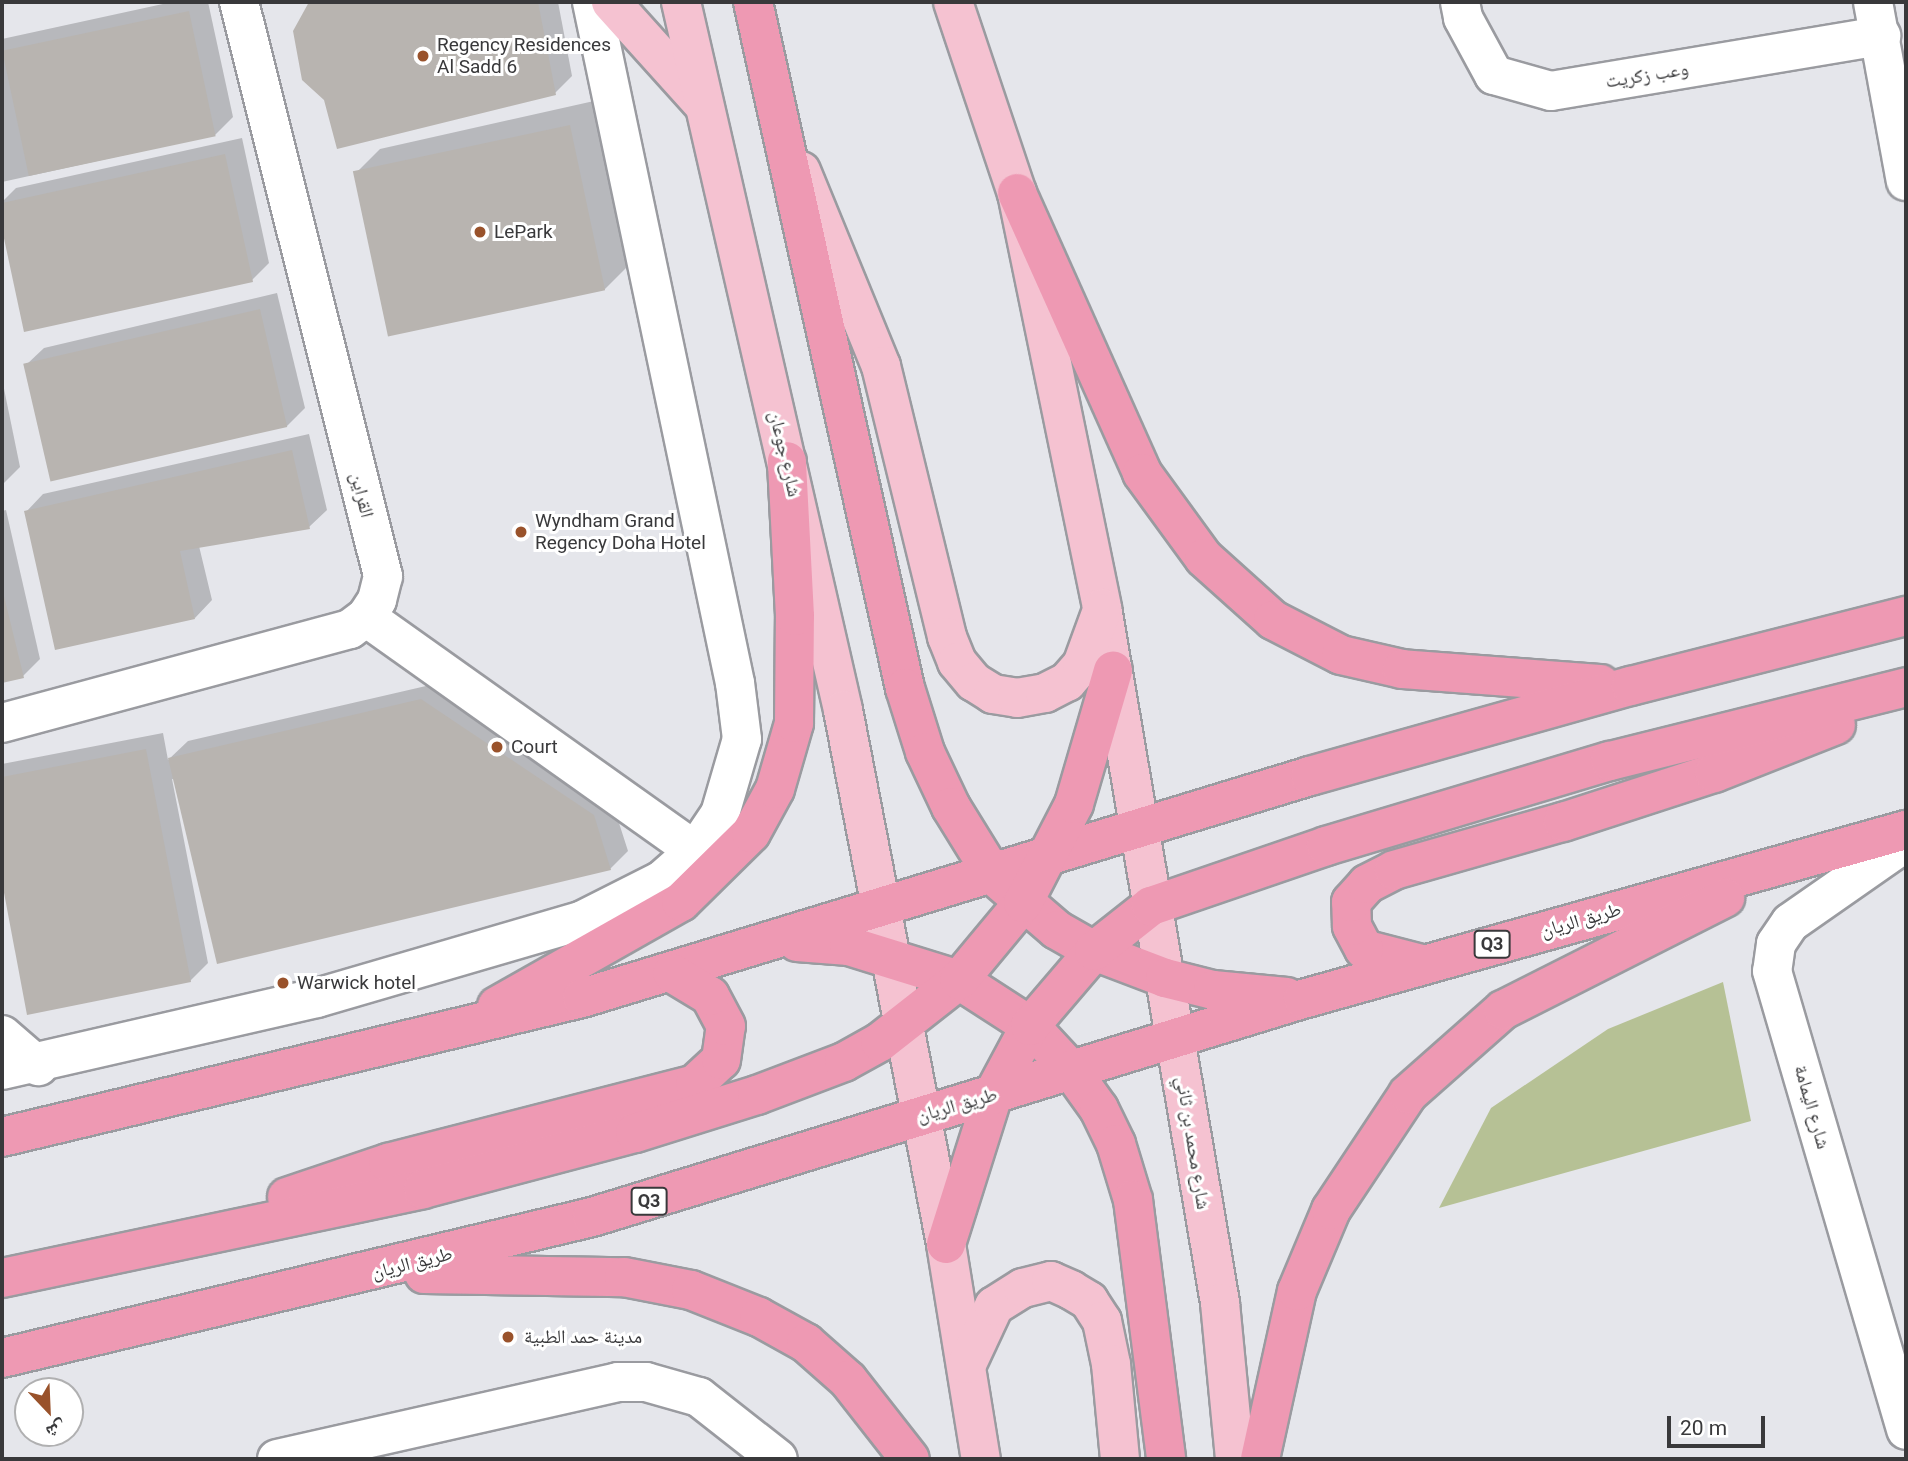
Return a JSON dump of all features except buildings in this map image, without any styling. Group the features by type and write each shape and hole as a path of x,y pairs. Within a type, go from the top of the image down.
{"highway":[{"path":"753,2 905,688 925,752 951,807 993,875 1023,904 1094,951 1165,978 1213,989 1303,999"},
{"path":"1017,193 1142,473 1204,558 1273,620 1342,655 1402,668 1630,685"},
{"path":"452,1032 681,902 751,833 775,789 794,723 795,616 787,461"},
{"path":"2,1137 452,1032 672,972 1136,830 1630,685 1906,616"},
{"path":"2,1278 103,1259 423,1189 635,1133 757,1095 844,1062 904,1025 959,980 1023,904 1051,856 1094,743 1113,671"},
{"path":"946,1244 993,1095 1030,1026 1094,951 1151,906 1326,846 1610,761 1906,687"},
{"path":"1420,964 1364,949 1352,926 1351,902 1367,884 1394,870 1563,822 1714,773 1906,698"},
{"name":"طريق الريان","path":"2,1358 373,1273 656,1199 921,1115 1420,964 1906,830"},
{"path":"1260,1459 1302,1279 1331,1210 1408,1094 1503,1010 1810,856"},
{"path":"778,941 849,946 959,980 1030,1026 1071,1070 1099,1109 1116,1144 1133,1200 1166,1459"},
{"path":"103,1259 388,1163 695,1084 721,1060 727,1045 726,1026 710,996 672,972"},
{"path":"373,1273 624,1277 691,1290 759,1317 806,1343 848,1380 910,1459"}],"main road":[{"path":"611,2 704,106"},
{"name":"شارع جوعان","path":"681,2 843,710 881,908"},
{"path":"953,2 1017,193 1102,608 1136,830"},
{"path":"779,117 881,366 947,637 957,662 974,682 993,694 1017,698 1045,693 1067,682 1082,664 1094,642 1102,608"},
{"name":"شارع محمد بن ثاني","path":"1136,830 1165,978 1220,1303 1235,1459"},
{"path":"881,908 946,1244 981,1459"},
{"path":"967,1364 994,1306 1023,1288 1051,1280 1089,1301 1102,1321 1111,1364 1120,1459"}],"street":[{"name":"القراين","path":"239,2 383,576 366,617"},
{"path":"2,1035 20,1068 317,998 540,936 618,906 662,880 695,851 720,814 742,739 735,683 592,2"},
{"name":"وعب زكريت","path":"1460,2 1463,18 1494,75 1551,91 1877,19 1906,181"},
{"path":"2,723 350,629 366,617 695,851"},
{"name":"شارع اليمامة","path":"1906,842 1790,923 1776,944 1772,971 1906,1430"},
{"path":"277,1459 394,1446 618,1382 646,1382 699,1397 778,1459"}],"green space":[{"path":"1723,982 1751,1121 1439,1208 1491,1108 1608,1029"}],"place":[{"name":"Regency Residences Al Sadd 6","path":"423,56"},
{"name":"LePark","path":"480,232"},
{"name":"Wyndham Grand Regency Doha Hotel","path":"521,532"},
{"name":"Court","path":"497,747"},
{"name":"Warwick hotel","path":"283,983"},
{"name":"مدينة حمد الطبية","path":"508,1337"}]}
